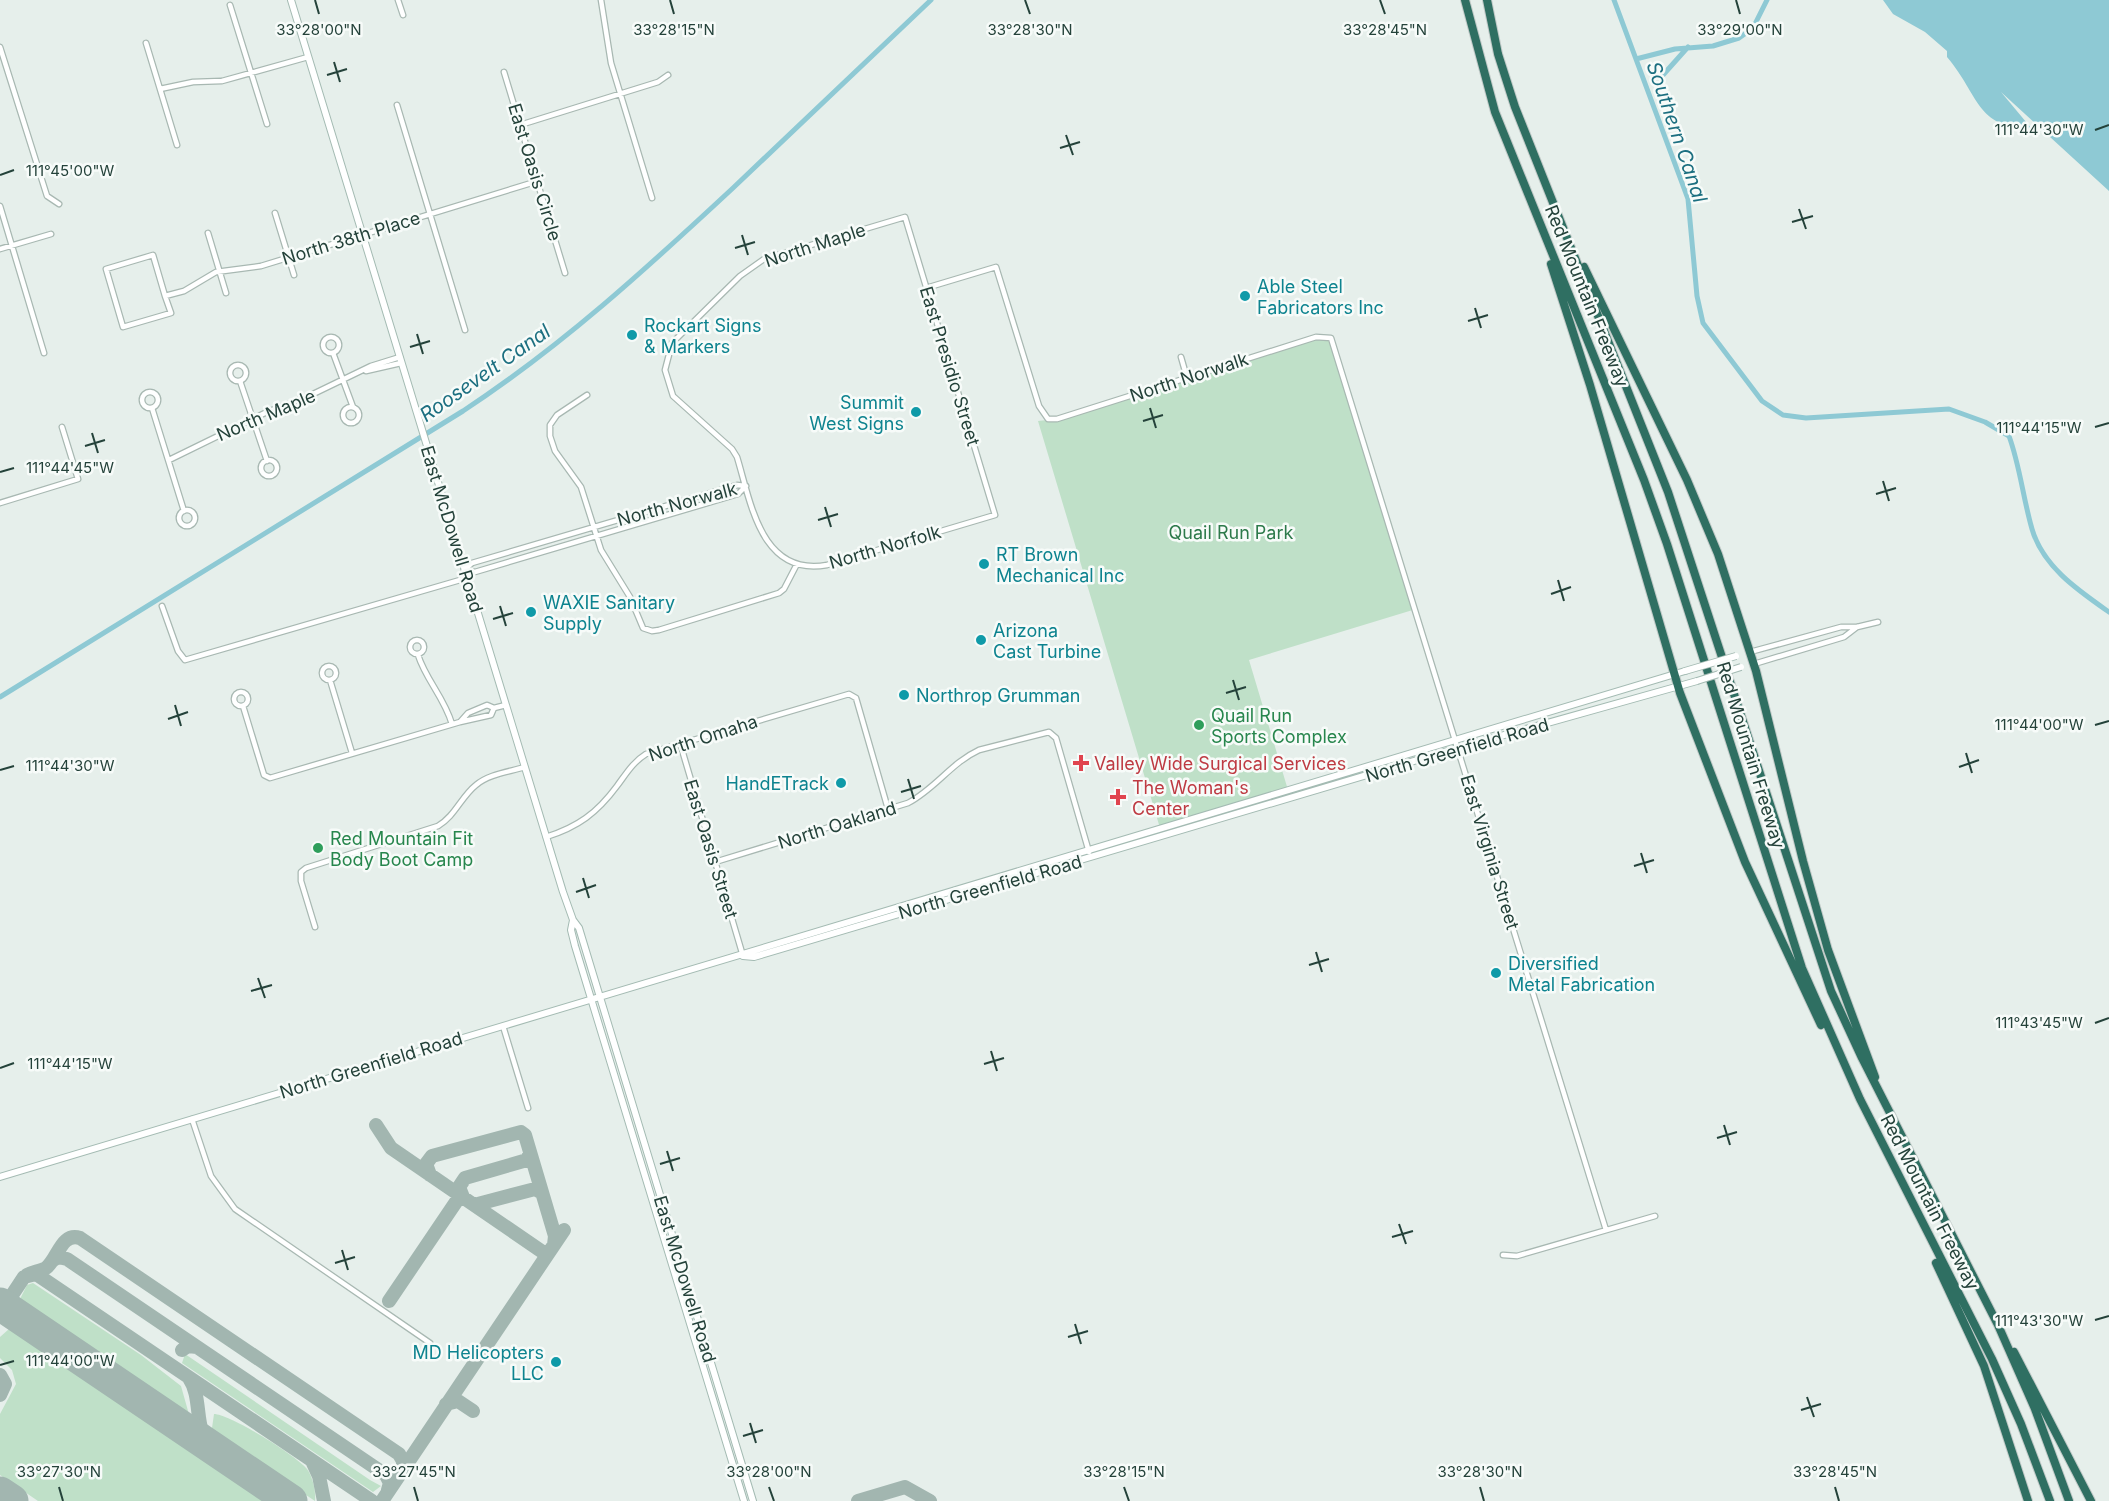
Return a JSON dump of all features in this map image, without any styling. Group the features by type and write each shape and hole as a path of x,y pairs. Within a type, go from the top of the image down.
{"highway":[{"name":"Red Mountain Freeway","path":"1465,0 1486,85 1668,544 1784,919 1831,1037 1917,1215 1992,1359 2021,1424 2050,1501"},
{"name":"Red Mountain Freeway","path":"1486,0 1509,90 1680,525 1797,895 1831,991 1880,1095 1998,1324 2035,1409 2069,1501"},
{"path":"1515,162 1571,325 1677,687 1745,862 1817,1020 1831,1037"},
{"path":"1568,240 1588,275 1700,507 1754,664 1825,941 1841,989 1871,1062 1880,1095"},
{"path":"1917,1215 1928,1246 1987,1374 2028,1501"},
{"path":"1998,1324 2024,1368 2091,1501"}],"main road":[{"name":"East McDowell Road","path":"291,0 546,837 573,920 579,928 753,1501"},
{"name":"North Greenfield Road","path":"743,956 752,949 1750,652"},
{"name":"North Greenfield Road","path":"0,1177 591,1000 743,956 754,957 1459,748 1754,664"},
{"path":"914,909 952,894 956,888"},
{"name":"East McDowell Road","path":"573,920 571,930 575,946 744,1501"},
{"path":"657,1215 665,1213"}],"street":[{"path":"398,0 403,15"},
{"path":"601,0 607,47 652,198"},
{"path":"230,5 267,124"},
{"path":"146,43 177,145"},
{"path":"0,47 47,196 59,204"},
{"path":"160,89 194,82 222,81 308,57"},
{"name":"East Oasis Circle","path":"504,72 565,273"},
{"path":"520,125 658,82 668,75"},
{"path":"397,105 465,330"},
{"name":"North 38th Place","path":"165,296 184,291 219,272 261,266 537,181"},
{"path":"0,206 44,353"},
{"path":"275,213 294,275"},
{"name":"East Presidio Street","path":"905,217 995,515"},
{"name":"North Maple","path":"746,486 732,449 673,396 665,377 669,349 678,335 753,265 776,254 905,217"},
{"path":"208,233 226,293"},
{"path":"0,249 51,234"},
{"path":"153,255 165,296 171,313 123,327 106,269 153,255"},
{"name":"North Norwalk","path":"926,288 996,267 1039,406 1048,419 1057,419 1316,337 1325,335 1330,338"},
{"name":"East Virginia Street","path":"1330,338 1459,748 1606,1230"},
{"path":"333,353 353,407"},
{"path":"1181,357 1187,378"},
{"name":"North Maple","path":"169,460 253,418 363,371 401,360"},
{"path":"240,381 267,461"},
{"path":"586,395 557,415 550,425 550,436 555,451 581,487 607,563 630,597 640,625 652,631 779,593 784,589 797,564 776,552 763,537 746,486"},
{"path":"152,408 184,511"},
{"path":"0,503 78,479 62,427"},
{"name":"North Norwalk","path":"464,570 475,572 678,502 737,485 746,486"},
{"name":"North Norwalk","path":"464,570 472,563 738,494 746,486"},
{"path":"678,502 681,510"},
{"name":"North Norfolk","path":"797,564 827,565 995,515"},
{"path":"162,606 178,651 185,660 467,578"},
{"name":"North Greenfield Road","path":"1750,652 1841,627 1857,627 1878,622"},
{"name":"North Greenfield Road","path":"1754,664 1844,637 1857,627"},
{"path":"418,655 425,672 447,705 452,724"},
{"path":"330,680 352,753"},
{"name":"North Omaha","path":"546,837 576,826 591,816 640,758 680,743 849,693 854,696 888,810"},
{"path":"460,722 468,713 487,705 494,708 506,705"},
{"path":"243,706 264,775 270,778 452,724 491,715 494,708"},
{"name":"North Oakland","path":"715,862 888,810 920,796 948,769 979,750 1049,732 1056,738 1088,849"},
{"name":"East Oasis Street","path":"680,743 743,956"},
{"path":"315,927 301,880 301,872 312,864 438,826 450,818 475,786 484,780 525,767"},
{"path":"1088,849 1091,858"},
{"path":"503,1026 528,1108"},
{"path":"192,1119 211,1176 235,1209 430,1342"},
{"path":"1503,1256 1517,1256 1655,1216"}],"green space":[{"name":"Quail Run Park","path":"1316,337 1331,338 1416,609 1249,660 1288,790 1160,828 1038,421 1057,419"},
{"path":"33,1283 141,1355 181,1386 190,1418 22,1304 20,1299 27,1285"},
{"path":"9,1329 24,1334 270,1501 38,1501 0,1475 0,1414 16,1384 12,1370 0,1358 0,1337"},
{"path":"185,1354 381,1486 373,1492 182,1363"},
{"path":"214,1414 248,1428 301,1463 311,1476 315,1501 216,1435 212,1428"}],"water":[{"path":"1883,0 2109,0 2109,191 2001,92 2036,134 2015,129 1989,116 1947,57 1947,51 1925,32 1893,14"}],"waterway":[{"name":"Roosevelt Canal","path":"0,697 463,411 535,360 603,305 668,247 758,165 931,0"},
{"name":"Southern Canal","path":"1614,0 1688,199 1697,296 1703,323 1762,401 1783,415 1806,418 1949,409 1985,422 2009,436 2037,543 2063,577 2109,612"},
{"path":"1636,59 1675,49 1713,46 1739,38 1753,28 1767,0"},
{"path":"1663,75 1688,47"}],"taxiway":[{"path":"376,1125 391,1148 547,1255"},
{"path":"430,1175 426,1164 432,1156 521,1132 525,1135 555,1236 554,1245"},
{"path":"463,1197 459,1187 465,1178 527,1160 530,1153"},
{"path":"474,1205 535,1189 542,1193"},
{"path":"389,1301 460,1196"},
{"path":"382,1501 564,1230"},
{"path":"27,1275 46,1268 68,1239 80,1238 399,1454 403,1461 403,1468"},
{"path":"52,1261 58,1257 67,1259 197,1347"},
{"path":"0,1313 24,1277 36,1274 372,1501"},
{"path":"182,1350 188,1346 197,1347 386,1475 390,1483 388,1490"},
{"path":"0,1375 5,1384 0,1395"},
{"path":"189,1378 196,1395 202,1432 211,1447"},
{"path":"446,1404 458,1401 473,1411"},
{"path":"313,1463 319,1476 324,1501"},
{"path":"858,1501 905,1487 930,1501"}],"runway":[{"path":"0,1304 291,1501"},
{"path":"0,1493 12,1501"}],"place":[{"name":"Able Steel Fabricators Inc","path":"1245,296"},
{"name":"Rockart Signs & Markers","path":"632,335"},
{"name":"Summit West Signs","path":"916,412"},
{"name":"RT Brown Mechanical Inc","path":"984,564"},
{"name":"WAXIE Sanitary Supply","path":"531,612"},
{"name":"Arizona Cast Turbine","path":"981,640"},
{"name":"Northrop Grumman","path":"904,695"},
{"name":"Quail Run Sports Complex","path":"1199,725"},
{"name":"Valley Wide Surgical Services","path":"1081,763"},
{"name":"HandETrack","path":"841,783"},
{"name":"The Woman's Center","path":"1118,797"},
{"name":"Red Mountain Fit Body Boot Camp","path":"318,848"},
{"name":"Diversified Metal Fabrication","path":"1496,973"},
{"name":"MD Helicopters LLC","path":"556,1362"}]}
